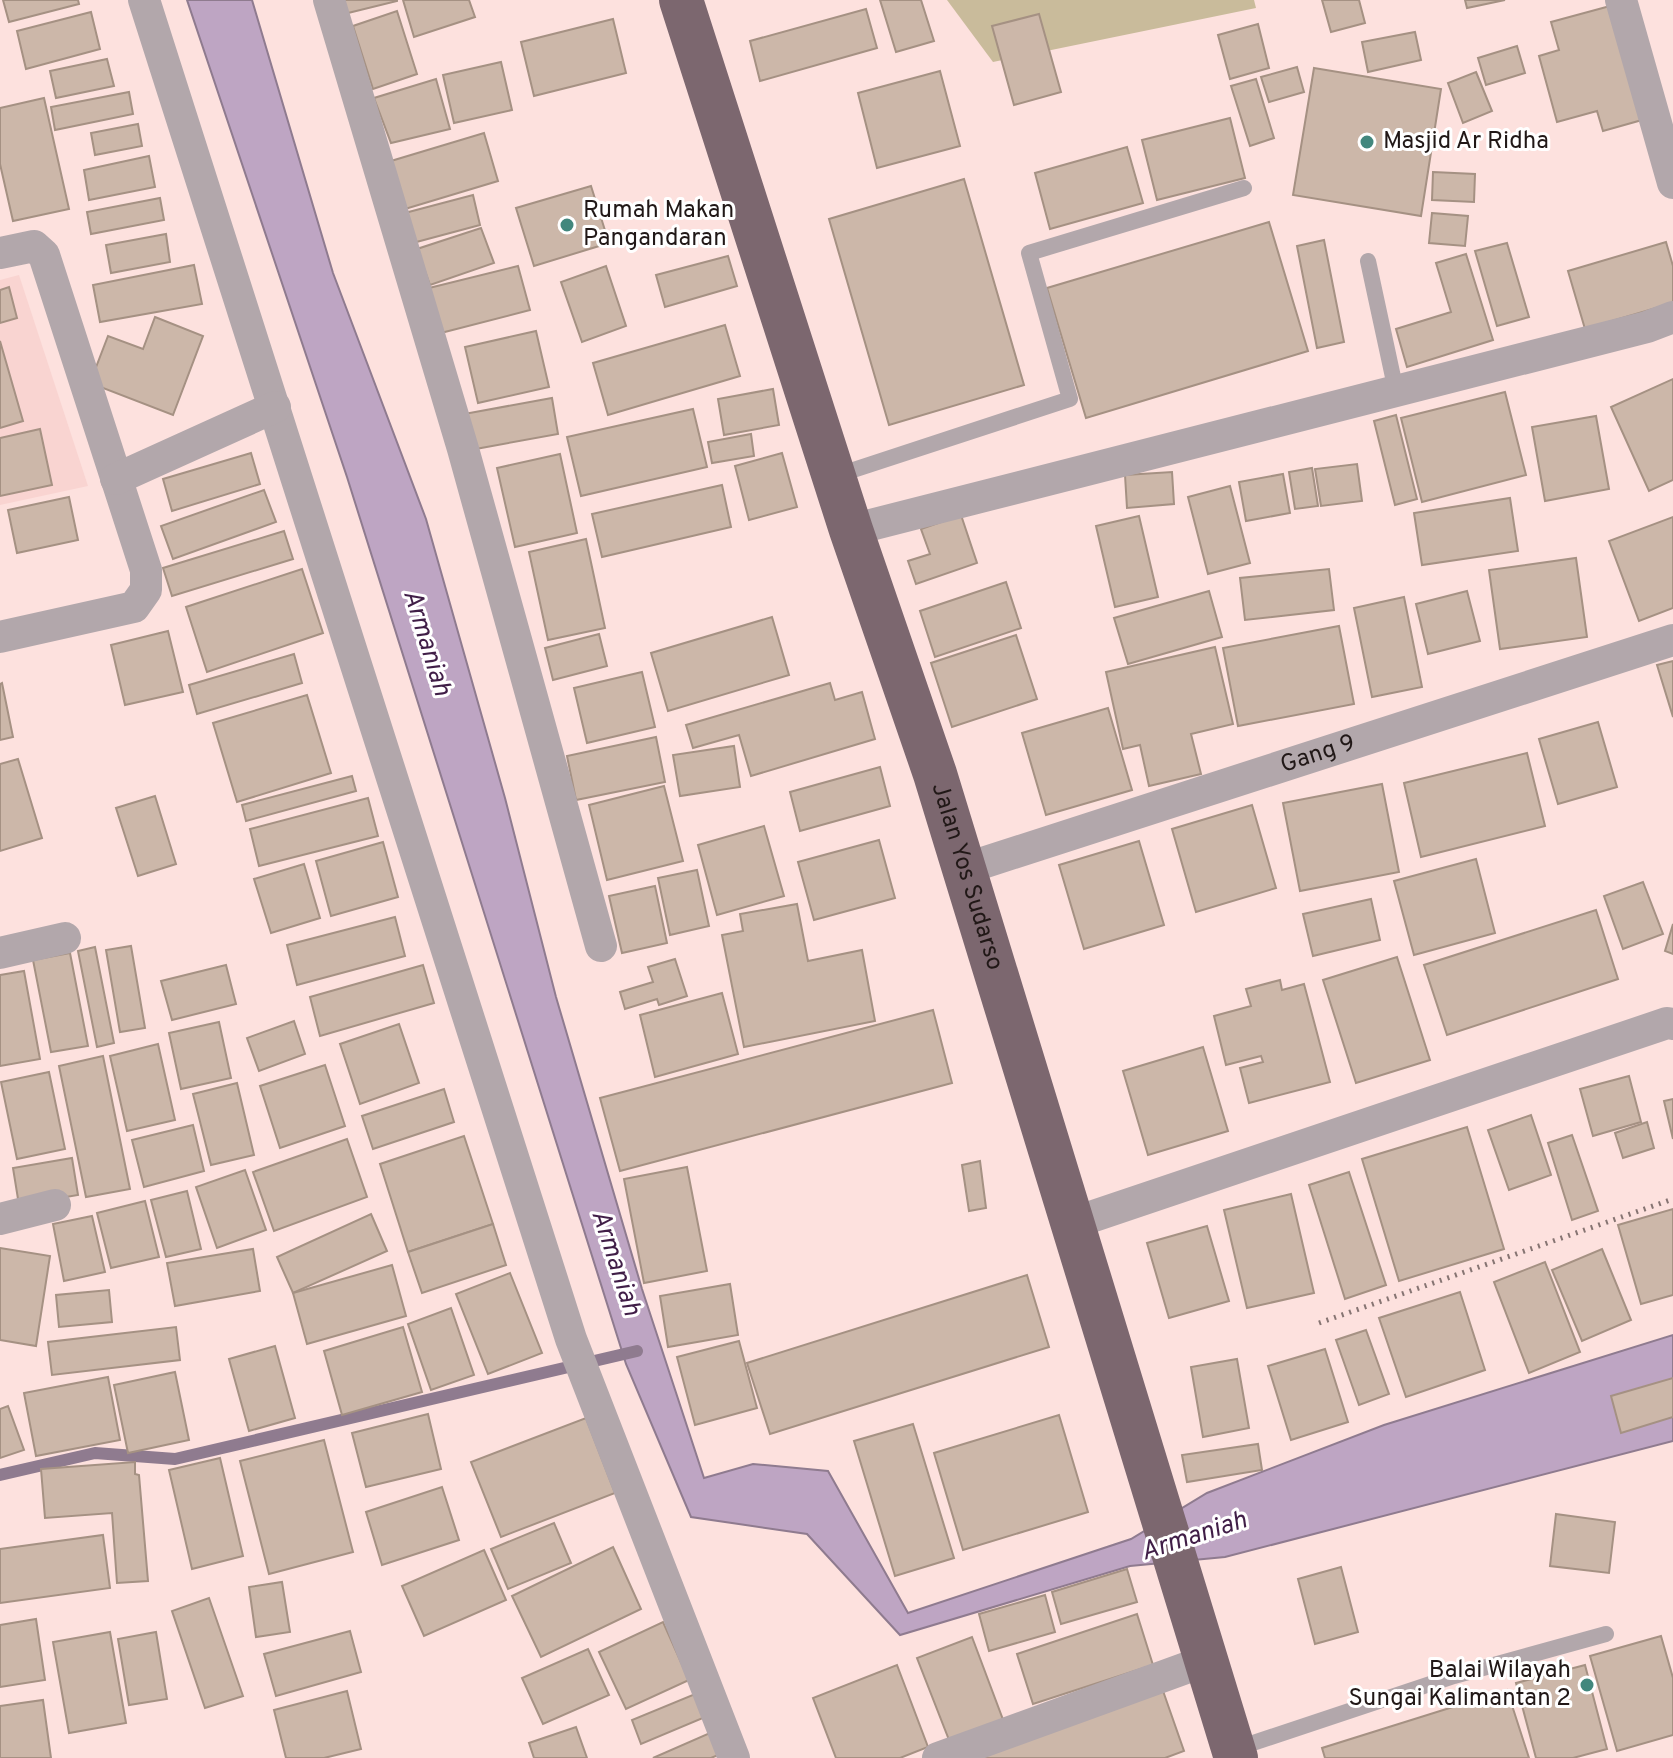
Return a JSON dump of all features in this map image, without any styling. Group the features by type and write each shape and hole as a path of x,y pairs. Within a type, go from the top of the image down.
{"highway":[{"name":"Jalan Yos Sudarso","path":"681,0 851,530 964,869 1070,1224 1184,1578 1235,1754"}],"street":[{"path":"144,0 571,1339 734,1758"},
{"path":"329,0 463,449 601,946"},
{"path":"1621,0 1673,183"},
{"path":"0,253 34,246 44,255 146,570 146,590 134,607 0,637"},
{"path":"851,530 1647,327 1673,317"},
{"path":"116,479 275,407"},
{"name":"Gang 9","path":"964,869 1673,640"},
{"path":"0,953 65,938"},
{"path":"1070,1224 1667,1023 1673,1024"},
{"path":"0,1219 55,1205"},
{"path":"938,1758 1208,1660"}],"lane":[{"path":"834,476 1070,399 1029,253 1244,188"},
{"path":"1368,261 1396,391"},
{"path":"1235,1754 1454,1676 1606,1634"}],"path":[{"path":"1319,1323 1673,1199"}],"shaded area":[{"path":"947,0 1254,0 1256,8 993,62"},
{"path":"19,275 88,486 0,505 0,280"}],"water":[{"name":"Armaniah","path":"187,0 252,0 333,273 426,519 505,798 556,997 642,1289 704,1478 753,1464 828,1471 908,1613 1131,1539 1207,1493 1384,1425 1673,1335 1673,1441 1225,1557 1130,1566 900,1635 807,1534 691,1517 626,1364 347,477"}],"building":[{"path":"3,0 78,0 79,4 9,22"},
{"path":"341,0 397,0 397,1 344,14"},
{"path":"403,0 469,0 475,17 414,37"},
{"path":"880,0 921,0 934,41 896,52"},
{"path":"1322,0 1359,0 1365,23 1331,32"},
{"path":"1465,0 1505,0 1467,8"},
{"path":"1610,6 1642,120 1603,131 1597,111 1557,122 1539,56 1559,50 1551,22"},
{"path":"866,9 877,48 760,81 750,41"},
{"path":"397,11 417,74 373,89 353,26"},
{"path":"91,12 100,49 26,69 17,31"},
{"path":"1039,14 1061,92 1014,105 992,26"},
{"path":"613,19 626,73 534,96 521,42"},
{"path":"1258,24 1269,68 1230,79 1218,35"},
{"path":"1415,32 1421,60 1368,72 1362,42"},
{"path":"1517,46 1525,73 1486,85 1478,58"},
{"path":"107,59 114,86 56,98 50,71"},
{"path":"501,62 512,110 454,123 443,75"},
{"path":"1297,67 1304,92 1269,102 1261,77"},
{"name":"Masjid Ar Ridha","path":"1314,68 1441,89 1421,216 1293,195"},
{"path":"940,71 960,146 877,168 858,93"},
{"path":"1476,72 1492,111 1463,123 1448,83"},
{"path":"436,79 450,129 391,143 374,98"},
{"path":"1256,79 1274,138 1250,146 1231,86"},
{"path":"129,92 133,114 55,130 51,107"},
{"path":"44,98 69,209 13,221 0,164 0,108"},
{"path":"1230,118 1245,178 1157,200 1142,140"},
{"path":"138,124 142,146 95,155 91,133"},
{"path":"484,133 498,181 405,209 391,161"},
{"path":"1127,147 1143,203 1050,229 1035,173"},
{"path":"149,156 155,187 89,200 84,170"},
{"path":"1433,172 1475,174 1474,202 1432,200"},
{"path":"964,179 1024,385 889,425 829,219"},
{"path":"591,186 609,243 534,266 516,208"},
{"path":"473,195 480,225 409,244 401,214"},
{"path":"160,198 164,220 91,234 87,212"},
{"path":"1432,213 1468,216 1465,246 1429,243"},
{"path":"1269,222 1308,351 1086,418 1047,288"},
{"path":"481,228 494,263 430,285 417,249"},
{"path":"166,234 170,262 111,273 106,245"},
{"path":"1324,240 1344,342 1317,348 1297,246"},
{"path":"1666,242 1673,266 1673,303 1585,329 1568,271"},
{"path":"1507,243 1529,317 1497,326 1475,251"},
{"path":"1466,254 1493,340 1407,367 1396,329 1451,312 1436,263"},
{"path":"728,256 737,286 665,307 656,275"},
{"path":"194,265 202,304 100,322 93,285"},
{"path":"518,266 530,310 437,334 425,289"},
{"path":"606,266 626,326 582,342 561,282"},
{"path":"9,287 17,318 0,323 0,290"},
{"path":"155,317 203,336 173,415 90,383 108,336 143,349"},
{"path":"725,325 740,376 608,415 593,363"},
{"path":"536,331 549,387 478,403 465,347"},
{"path":"0,341 23,421 0,428"},
{"path":"1673,379 1673,480 1649,491 1611,407"},
{"path":"773,389 779,425 724,435 718,399"},
{"path":"1505,392 1526,475 1422,502 1401,418"},
{"path":"552,398 558,434 470,450 464,414"},
{"path":"693,409 707,467 581,496 567,437"},
{"path":"1396,415 1417,499 1395,505 1374,421"},
{"path":"1596,416 1609,489 1545,501 1532,427"},
{"path":"40,429 52,485 0,496 0,438"},
{"path":"751,434 754,456 712,463 708,442"},
{"path":"251,453 260,484 172,511 163,479"},
{"path":"782,453 797,507 749,520 735,466"},
{"path":"560,454 577,533 515,547 497,468"},
{"path":"1357,464 1362,501 1321,506 1315,469"},
{"path":"1312,468 1318,506 1295,509 1289,472"},
{"path":"1172,472 1174,504 1127,508 1125,475"},
{"path":"1283,474 1290,513 1246,521 1239,482"},
{"path":"722,485 731,527 602,557 592,514"},
{"path":"1230,486 1250,563 1208,574 1188,497"},
{"path":"264,490 276,522 173,559 161,526"},
{"path":"69,497 78,540 17,553 8,510"},
{"path":"1510,498 1518,551 1422,565 1414,513"},
{"path":"961,515 977,563 916,584 908,561 930,554 921,529"},
{"path":"1139,516 1158,597 1115,607 1096,526"},
{"path":"1673,517 1673,608 1639,621 1609,541"},
{"path":"284,531 293,559 172,596 163,568"},
{"path":"586,539 605,628 548,640 529,552"},
{"path":"1576,558 1587,637 1500,649 1489,570"},
{"path":"302,569 323,633 207,672 186,607"},
{"path":"1329,569 1334,610 1245,620 1240,578"},
{"path":"1006,582 1021,628 935,657 920,611"},
{"path":"1209,591 1222,637 1128,664 1114,618"},
{"path":"1467,591 1480,641 1428,654 1416,604"},
{"path":"1404,597 1422,687 1372,697 1354,608"},
{"path":"772,617 789,675 668,711 651,653"},
{"path":"1339,626 1354,704 1238,726 1223,648"},
{"path":"168,631 183,692 125,705 111,645"},
{"path":"599,634 607,666 553,680 545,648"},
{"path":"1016,635 1037,699 952,727 931,663"},
{"path":"1215,647 1233,724 1191,734 1201,774 1149,786 1140,745 1123,749 1106,672"},
{"path":"294,654 302,683 197,714 189,685"},
{"path":"1673,661 1673,717 1657,665"},
{"path":"642,672 655,727 587,743 574,688"},
{"path":"830,683 835,700 862,692 875,739 751,776 739,735 693,748 686,725"},
{"path":"0,684 13,737 0,740"},
{"path":"307,695 331,773 237,802 213,723"},
{"path":"1108,708 1132,790 1046,815 1022,733"},
{"path":"1598,722 1617,787 1558,804 1539,739"},
{"path":"656,737 665,782 576,800 567,756"},
{"path":"734,746 740,787 680,796 673,755"},
{"path":"1527,753 1545,826 1421,857 1404,783"},
{"path":"18,759 42,838 0,851 0,764"},
{"path":"880,767 890,806 800,831 790,792"},
{"path":"352,776 356,791 246,821 242,805"},
{"path":"1382,784 1399,872 1300,891 1283,803"},
{"path":"664,786 683,861 607,880 589,805"},
{"path":"155,796 176,864 138,876 116,808"},
{"path":"368,798 378,836 259,866 250,829"},
{"path":"1252,805 1276,888 1196,912 1172,829"},
{"path":"764,826 784,896 717,915 698,845"},
{"path":"879,840 895,898 814,920 798,862"},
{"path":"1139,841 1164,925 1084,949 1059,865"},
{"path":"383,842 398,897 331,916 316,861"},
{"path":"1476,859 1495,933 1414,955 1394,881"},
{"path":"304,864 320,918 271,933 254,879"},
{"path":"697,870 709,926 670,935 658,878"},
{"path":"1643,882 1663,934 1623,949 1604,896"},
{"path":"655,886 667,943 622,953 609,896"},
{"path":"1371,899 1380,940 1313,956 1303,914"},
{"path":"797,904 808,961 862,950 875,1021 744,1047 722,935 743,931 740,914"},
{"path":"1596,910 1618,979 1447,1035 1424,965"},
{"path":"395,917 405,956 297,985 287,945"},
{"path":"1673,924 1673,954 1665,951"},
{"path":"131,946 145,1028 120,1032 106,950"},
{"path":"95,947 114,1043 97,1047 78,951"},
{"path":"70,953 88,1046 51,1052 33,960"},
{"path":"1397,957 1430,1060 1356,1083 1323,980"},
{"path":"675,959 687,996 659,1005 657,999 625,1009 620,992 653,982 648,967"},
{"path":"226,965 236,1004 172,1020 161,981"},
{"path":"423,965 434,1003 320,1036 310,997"},
{"path":"24,971 40,1059 0,1066 0,975"},
{"path":"1280,980 1282,990 1304,984 1330,1082 1249,1103 1240,1068 1263,1062 1261,1056 1226,1065 1214,1016 1251,1006 1246,989"},
{"path":"722,993 738,1054 655,1077 640,1015"},
{"path":"933,1010 952,1083 620,1171 600,1098"},
{"path":"294,1021 305,1054 259,1071 247,1038"},
{"path":"219,1022 231,1078 181,1089 169,1033"},
{"path":"399,1024 419,1083 360,1104 340,1044"},
{"path":"158,1044 175,1120 127,1131 110,1056"},
{"path":"1203,1047 1228,1131 1148,1155 1123,1071"},
{"path":"103,1056 130,1189 86,1197 59,1066"},
{"path":"325,1065 345,1126 280,1148 260,1086"},
{"path":"49,1072 65,1149 17,1159 1,1082"},
{"path":"1629,1076 1641,1122 1593,1136 1580,1089"},
{"path":"237,1083 254,1155 211,1165 193,1094"},
{"path":"444,1089 454,1122 373,1149 362,1116"},
{"path":"1673,1099 1673,1139 1664,1101"},
{"path":"1531,1115 1551,1175 1509,1190 1488,1130"},
{"path":"1647,1122 1654,1148 1623,1158 1615,1133"},
{"path":"193,1125 204,1171 144,1187 132,1140"},
{"path":"1467,1127 1504,1249 1399,1281 1362,1159"},
{"path":"1572,1135 1598,1211 1572,1220 1548,1143"},
{"path":"464,1136 493,1224 408,1252 380,1164"},
{"path":"347,1139 367,1197 274,1231 253,1172"},
{"path":"72,1158 78,1195 19,1205 13,1168"},
{"path":"980,1161 986,1208 969,1211 962,1165"},
{"path":"687,1167 707,1271 644,1283 624,1179"},
{"path":"245,1170 266,1230 217,1248 196,1187"},
{"path":"1349,1172 1386,1285 1345,1299 1309,1185"},
{"path":"187,1191 201,1249 166,1257 151,1200"},
{"path":"1291,1194 1314,1293 1247,1308 1224,1210"},
{"path":"145,1201 159,1257 111,1268 97,1213"},
{"path":"1673,1209 1673,1295 1641,1304 1618,1225"},
{"path":"371,1214 387,1251 293,1293 277,1257"},
{"path":"92,1216 105,1272 64,1281 53,1224"},
{"path":"493,1224 506,1265 422,1293 408,1252"},
{"path":"1207,1226 1229,1301 1169,1318 1147,1243"},
{"path":"0,1248 50,1256 36,1346 0,1340"},
{"path":"253,1249 260,1291 175,1306 167,1263"},
{"path":"1602,1249 1631,1320 1582,1341 1552,1270"},
{"path":"1545,1262 1580,1352 1529,1373 1494,1282"},
{"path":"392,1265 406,1316 307,1344 293,1293"},
{"path":"510,1273 542,1353 488,1374 456,1294"},
{"path":"1027,1275 1049,1347 770,1434 747,1363"},
{"path":"730,1284 738,1335 668,1347 660,1296"},
{"path":"109,1290 112,1322 59,1327 56,1295"},
{"path":"1460,1292 1485,1370 1406,1397 1379,1318"},
{"path":"451,1308 474,1375 431,1390 408,1324"},
{"path":"176,1327 180,1360 52,1375 48,1342"},
{"path":"403,1327 422,1392 342,1415 324,1351"},
{"path":"1366,1330 1389,1394 1359,1405 1336,1340"},
{"path":"739,1341 757,1408 695,1425 677,1357"},
{"path":"275,1346 295,1418 249,1431 229,1359"},
{"path":"1325,1349 1348,1422 1291,1440 1268,1366"},
{"path":"1237,1359 1249,1428 1203,1437 1191,1367"},
{"path":"175,1372 189,1440 128,1453 114,1385"},
{"path":"108,1377 120,1440 36,1456 24,1393"},
{"path":"1673,1378 1673,1417 1621,1433 1611,1396"},
{"path":"8,1406 24,1450 0,1458 0,1409"},
{"path":"428,1414 441,1469 366,1487 352,1433"},
{"path":"1059,1415 1088,1512 963,1550 934,1453"},
{"path":"586,1418 615,1493 501,1537 471,1462"},
{"path":"913,1424 954,1558 895,1576 854,1441"},
{"path":"324,1440 353,1552 269,1574 240,1461"},
{"path":"1258,1444 1262,1470 1187,1482 1182,1455"},
{"path":"220,1458 243,1556 192,1569 169,1470"},
{"path":"135,1462 135,1474 139,1475 148,1581 117,1583 112,1513 45,1518 41,1469"},
{"path":"442,1487 459,1540 382,1565 366,1512"},
{"path":"1556,1514 1615,1522 1609,1573 1550,1566"},
{"path":"554,1523 571,1563 508,1589 491,1549"},
{"path":"103,1535 110,1588 0,1603 0,1549"},
{"path":"613,1547 641,1609 541,1657 512,1596"},
{"path":"484,1550 506,1600 424,1636 402,1586"},
{"path":"1341,1567 1358,1632 1315,1644 1298,1579"},
{"path":"1127,1569 1137,1602 1061,1624 1052,1592"},
{"path":"282,1582 290,1632 256,1637 249,1587"},
{"path":"1045,1595 1055,1632 989,1651 979,1614"},
{"path":"209,1598 243,1696 205,1708 172,1611"},
{"path":"1137,1614 1153,1665 1033,1704 1017,1654"},
{"path":"36,1619 45,1680 0,1687 0,1625"},
{"path":"663,1622 689,1680 626,1709 599,1652"},
{"path":"350,1631 361,1672 276,1696 264,1654"},
{"path":"110,1632 126,1723 69,1733 53,1642"},
{"path":"156,1632 167,1699 129,1705 118,1639"},
{"path":"1661,1636 1673,1678 1673,1735 1617,1751 1590,1656"},
{"path":"972,1637 1005,1725 951,1745 917,1658"},
{"path":"588,1649 609,1695 543,1724 522,1678"},
{"path":"897,1665 928,1747 900,1758 836,1758 813,1698"},
{"path":"1585,1665 1607,1749 1573,1758 1536,1758 1516,1683"},
{"path":"1162,1688 1184,1751 1165,1758 977,1758"},
{"path":"1507,1690 1529,1758 1325,1758 1322,1748"},
{"path":"347,1691 361,1749 324,1758 286,1758 274,1710"},
{"path":"700,1692 710,1715 641,1744 632,1720"},
{"path":"43,1700 51,1758 0,1758 0,1706"},
{"path":"576,1727 587,1758 534,1758 529,1743"},
{"path":"719,1729 728,1751 711,1758 653,1758"}],"waterway":[{"path":"0,1475 95,1453 175,1459 637,1351"}],"place":[{"name":"Masjid Ar Ridha","path":"1367,142"},
{"name":"Rumah Makan Pangandaran","path":"567,225"},
{"name":"Balai Wilayah Sungai Kalimantan 2","path":"1587,1685"}]}
